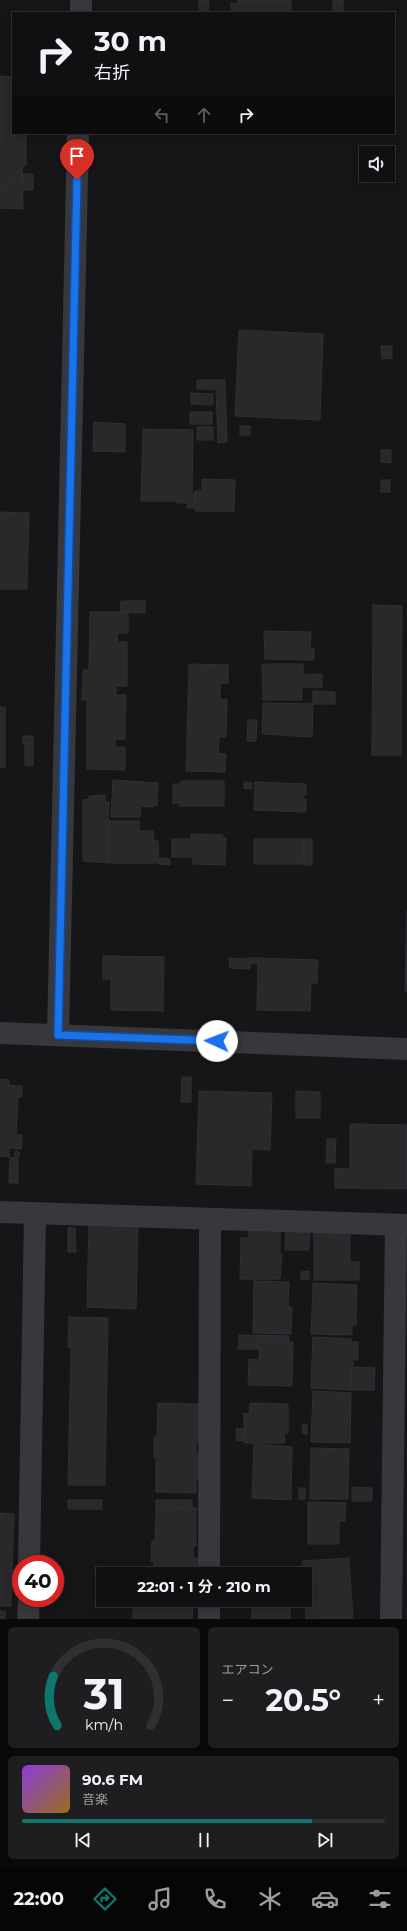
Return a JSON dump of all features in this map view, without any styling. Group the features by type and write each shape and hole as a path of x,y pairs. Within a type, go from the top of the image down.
{"street":[{"path":"81,12 82,0"},
{"path":"58,1035 78,134"},
{"path":"0,1033 407,1048"},
{"path":"0,1212 401,1225 391,1619"},
{"path":"29,1555 36,1214"},
{"path":"209,1567 210,1220"},
{"path":"28,1619 29,1607"},
{"path":"208,1619 209,1607"}],"building":[{"path":"199,0 209,0 208,12 199,12"},
{"path":"238,0 291,0 291,12 231,12 231,3 238,4"},
{"path":"333,0 343,0 343,11 333,11"},
{"path":"0,76 12,77 12,134 26,134 26,164 0,193"},
{"path":"22,168 23,209 0,208 0,193"},
{"path":"22,174 33,174 33,190 23,190"},
{"path":"239,330 323,334 320,420 235,416"},
{"path":"381,346 392,346 392,358 382,359"},
{"path":"197,380 225,380 227,442 218,443 216,389 197,389"},
{"path":"191,393 213,394 213,405 191,404"},
{"path":"190,412 212,412 212,424 190,424"},
{"path":"94,422 125,424 125,452 93,451"},
{"path":"240,426 250,426 250,435 240,435"},
{"path":"197,427 213,427 213,440 197,440"},
{"path":"143,429 193,430 192,494 195,494 195,508 187,508 188,503 177,503 177,501 141,501"},
{"path":"381,450 391,450 391,463 381,462"},
{"path":"202,479 235,480 234,511 195,511 195,491 202,491"},
{"path":"381,480 390,480 390,492 381,492"},
{"path":"0,512 29,513 27,589 0,589"},
{"path":"121,601 145,601 145,613 120,612"},
{"path":"373,605 402,606 401,755 372,755"},
{"path":"90,612 128,612 128,633 117,633 117,642 127,642 127,686 116,686 116,695 126,695 125,739 115,739 115,747 125,747 125,770 87,769 87,700 82,700 83,670 89,670"},
{"path":"264,631 311,632 310,648 314,648 314,660 265,659"},
{"path":"189,664 228,665 228,683 220,683 220,699 227,700 226,737 219,737 218,754 226,754 225,772 186,771"},
{"path":"262,664 303,664 303,675 322,674 322,687 302,687 302,700 263,700"},
{"path":"313,691 335,692 335,704 313,704"},
{"path":"263,703 313,704 312,737 262,734"},
{"path":"0,707 5,707 5,767 0,767"},
{"path":"248,720 257,720 256,741 247,741"},
{"path":"23,736 33,736 33,743 23,743"},
{"path":"25,743 33,743 33,766 25,765"},
{"path":"113,780 158,783 157,805 153,805 153,807 141,806 140,817 111,817"},
{"path":"181,781 224,781 224,806 180,806 180,803 173,803 173,784 181,784"},
{"path":"244,782 252,783 252,789 244,788"},
{"path":"255,782 306,784 306,795 303,795 303,799 306,799 306,812 254,810"},
{"path":"105,795 105,801 109,802 108,818 103,823 103,827 108,829 109,863 83,861 83,800 89,799 89,796"},
{"path":"108,818 110,821 110,829 103,827 103,823"},
{"path":"110,821 139,821 139,831 153,831 154,841 158,841 159,863 109,863 108,829 110,829"},
{"path":"191,834 223,835 222,837 226,838 225,865 193,864 193,857 172,857 172,839 191,839"},
{"path":"254,839 304,839 303,864 254,864"},
{"path":"304,839 312,839 312,865 304,865"},
{"path":"160,858 170,859 170,865 159,864"},
{"path":"407,911 407,991 405,991"},
{"path":"103,956 164,957 163,1011 111,1010 111,979 103,979"},
{"path":"229,958 250,959 250,969 230,968"},
{"path":"250,958 258,958 258,963 250,963"},
{"path":"258,958 318,960 317,983 311,983 310,1011 257,1010"},
{"path":"182,1077 191,1077 191,1102 181,1102"},
{"path":"0,1079 9,1080 9,1085 22,1086 22,1097 18,1097 16,1135 22,1135 21,1149 9,1148 9,1157 0,1156"},
{"path":"199,1091 272,1093 270,1150 252,1149 251,1186 196,1184"},
{"path":"296,1091 320,1092 320,1118 296,1118"},
{"path":"350,1124 407,1125 407,1189 335,1188 335,1168 350,1169"},
{"path":"327,1139 336,1139 335,1163 326,1163"},
{"path":"16,1151 20,1153 18,1157 14,1155"},
{"path":"10,1157 18,1158 18,1183 9,1183"},
{"path":"89,1221 138,1222 136,1309 87,1307"},
{"path":"286,1225 310,1226 309,1250 285,1250"},
{"path":"314,1227 350,1227 350,1262 359,1262 359,1280 314,1280"},
{"path":"68,1228 75,1228 76,1252 68,1252"},
{"path":"249,1229 280,1230 280,1255 282,1254 280,1279 240,1279 241,1238 249,1238"},
{"path":"309,1271 309,1279 301,1279 301,1272"},
{"path":"254,1281 289,1282 288,1307 292,1307 291,1334 253,1333"},
{"path":"313,1283 357,1285 356,1325 352,1325 352,1335 311,1334"},
{"path":"69,1317 108,1318 105,1485 68,1485 71,1347 68,1348"},
{"path":"239,1335 289,1336 288,1343 260,1342 260,1349 238,1349"},
{"path":"313,1337 351,1339 351,1342 358,1342 358,1360 353,1359 353,1369 351,1369 351,1390 311,1388"},
{"path":"260,1342 293,1342 292,1386 248,1385 249,1359 259,1360"},
{"path":"354,1367 375,1368 374,1390 351,1390 351,1369"},
{"path":"313,1391 351,1393 350,1443 311,1442"},
{"path":"158,1403 199,1404 199,1442 196,1442 196,1454 200,1454 199,1480 196,1480 196,1493 156,1492 156,1457 154,1457 154,1437 157,1437"},
{"path":"250,1403 288,1404 288,1433 285,1433 284,1443 244,1443 244,1413 249,1414"},
{"path":"302,1425 307,1425 307,1434 303,1434"},
{"path":"236,1429 244,1429 244,1440 237,1441"},
{"path":"254,1444 292,1447 291,1500 252,1498"},
{"path":"311,1448 349,1449 348,1499 310,1499"},
{"path":"352,1487 372,1488 372,1501 352,1501"},
{"path":"299,1488 305,1488 305,1499 299,1499"},
{"path":"68,1500 102,1500 102,1509 68,1509"},
{"path":"156,1500 192,1500 192,1508 156,1507"},
{"path":"308,1502 346,1503 345,1521 339,1521 339,1544 308,1544"},
{"path":"156,1507 196,1508 196,1546 193,1546 193,1558 197,1558 197,1567 154,1567 154,1561 151,1561 152,1541 155,1541"},
{"path":"0,1513 14,1514 11,1606 0,1606"},
{"path":"349,1558 353,1619 306,1619 306,1607 312,1607 312,1567 302,1567 302,1561"},
{"path":"133,1607 193,1607 192,1619 133,1619"},
{"path":"252,1607 290,1607 290,1619 252,1619"},
{"path":"0,1611 5,1611 5,1619 0,1619"}],"route":[{"path":"77,180 58,1035 217,1041"}]}
